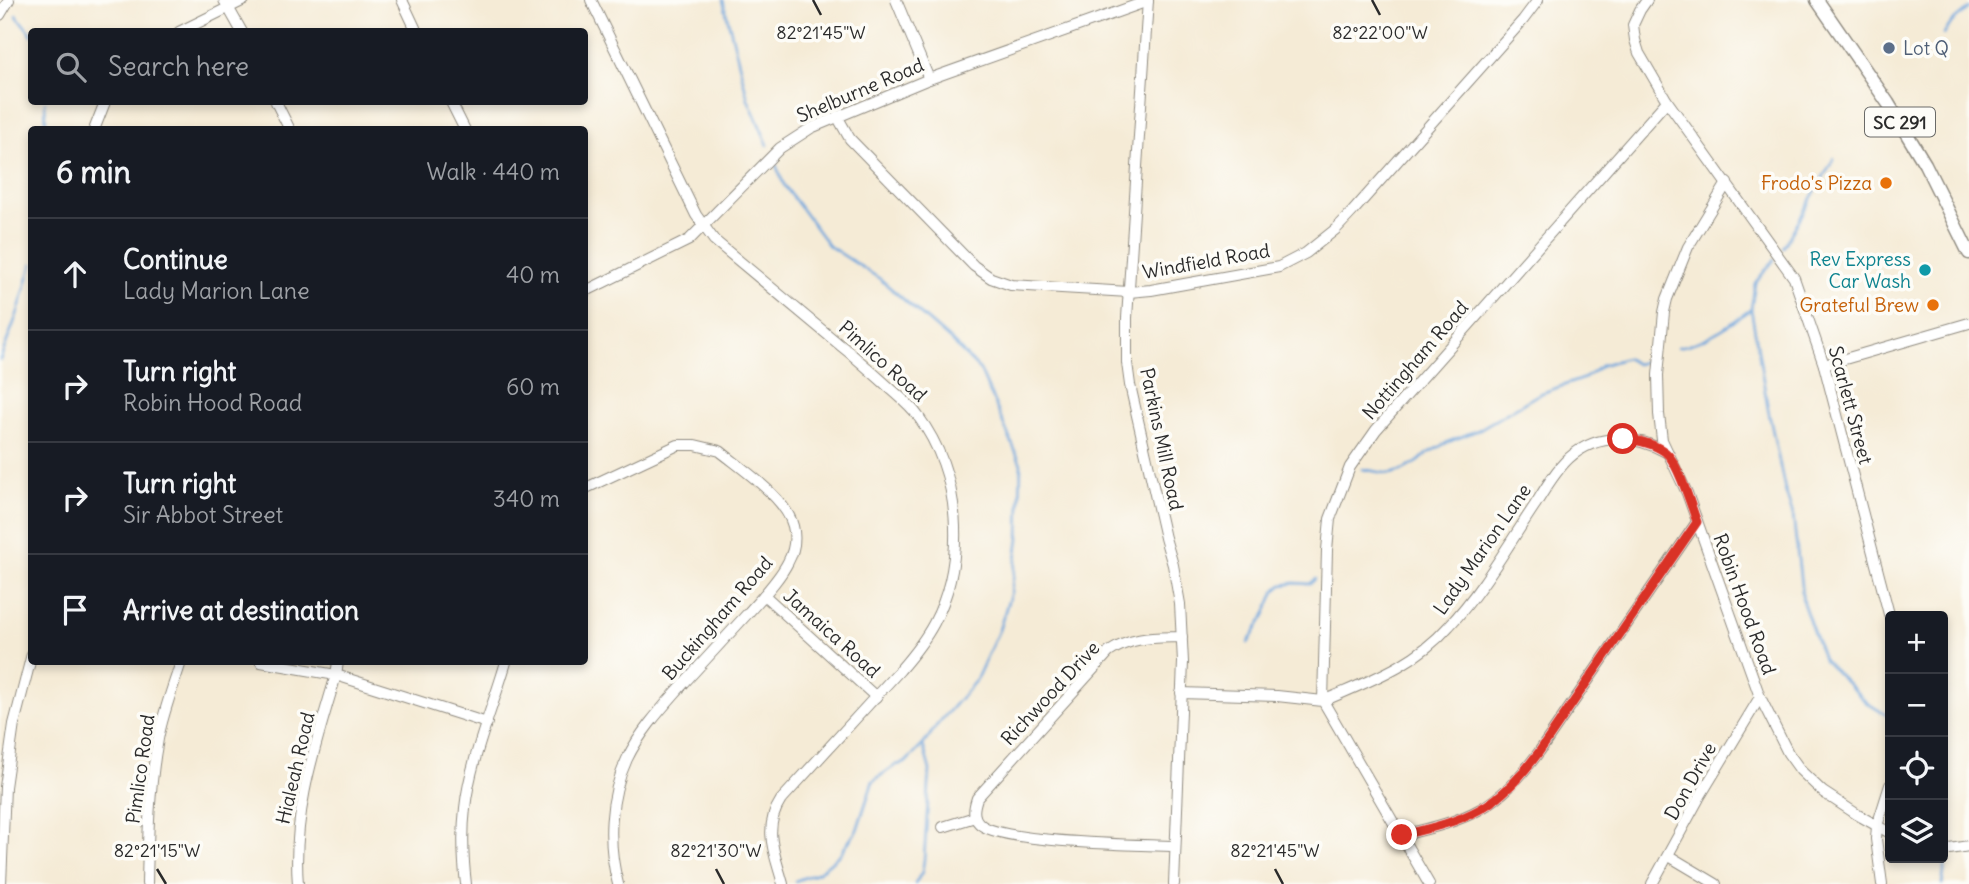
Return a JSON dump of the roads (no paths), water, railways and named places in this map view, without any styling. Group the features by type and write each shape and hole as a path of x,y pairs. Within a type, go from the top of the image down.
{"main road":[{"name":"SC 291","path":"1817,0 1888,103 1926,164 1969,253"}],"street":[{"path":"0,15 9,0"},
{"path":"186,28 227,4 244,0"},
{"path":"402,0 415,28"},
{"name":"Pimlico Road","path":"592,0 703,225 714,240 864,364 911,408 931,437 950,490 955,522 953,557 945,596 934,622 918,649 781,800 775,810 770,828 771,843 783,884"},
{"path":"895,0 929,79"},
{"name":"Shelburne Road","path":"588,290 689,240 780,148 804,131 929,79 1148,0"},
{"name":"Parkins Mill Road","path":"1148,0 1127,318 1128,363 1130,385 1180,604 1181,693 1174,884"},
{"name":"Windfield Road","path":"836,117 850,139 983,274 1011,285 1129,292 1151,290 1279,267 1307,253 1353,211 1538,0"},
{"name":"Scarlett Street","path":"1647,0 1633,25 1634,40 1639,53 1667,101 1794,278 1824,365 1888,611"},
{"path":"227,4 240,28"},
{"name":"Nottingham Road","path":"1323,701 1330,519 1350,467 1376,430 1667,101"},
{"path":"95,126 103,105"},
{"path":"278,105 288,126"},
{"path":"453,105 463,126"},
{"name":"Robin Hood Road","path":"1727,183 1688,247 1664,312 1658,376 1660,430 1687,493 1760,697 1778,735 1801,771 1823,792 1885,830"},
{"path":"1824,365 1969,323"},
{"name":"Lady Marion Lane","path":"1323,701 1392,671 1412,660 1435,641 1469,601 1554,476 1570,457 1591,445 1612,439 1644,442 1668,453"},
{"name":"Buckingham Road","path":"588,487 678,445 695,445 720,451 775,497 789,515 793,526 794,540 787,565 764,595 655,715 633,746 619,780 614,801 611,844 618,884"},
{"path":"1402,835 1449,824 1470,815 1512,786 1539,752 1697,522"},
{"name":"Jamaica Road","path":"764,595 876,696"},
{"name":"Richwood Drive","path":"975,817 974,806 977,798 1109,652 1135,640 1182,637"},
{"path":"1,884 2,786 29,665"},
{"name":"Pimlico Road","path":"147,884 150,810 158,740 180,665"},
{"path":"278,665 336,675 487,723"},
{"name":"Hialeah Road","path":"298,884 297,837 301,808 308,770 338,665"},
{"path":"466,884 463,845 465,806 505,665"},
{"path":"1181,693 1277,696 1323,701 1429,884"},
{"name":"Don Drive","path":"1653,884 1699,798 1760,697"},
{"path":"1882,884 1876,839 1885,800"},
{"path":"943,827 975,817 980,825 992,831 1027,837 1175,846"},
{"path":"1948,849 1969,846"},
{"path":"1669,856 1716,884"}],"waterway":[{"path":"723,0 748,99 768,145"},
{"path":"1944,34 1952,22 1969,8"},
{"path":"16,15 28,30"},
{"path":"45,105 46,126"},
{"path":"1783,248 1834,158"},
{"path":"776,165 784,185 829,246 880,279 980,370 1021,464 1019,539 1011,592 999,630 976,680 905,763 896,765 873,781 857,830 840,854 819,872 795,881"},
{"path":"1774,260 1755,283 1751,309 1768,409 1793,515 1803,603 1823,659 1867,703 1885,714"},
{"path":"0,360 28,278"},
{"path":"1678,347 1707,337 1751,309"},
{"path":"1362,469 1390,474 1401,471 1428,453 1478,430 1539,394 1585,378 1602,365 1626,358 1636,364 1651,360"},
{"path":"1248,643 1265,615 1275,591 1282,585 1310,584 1315,579"},
{"path":"915,884 922,872 924,860 930,770 923,745"},
{"path":"1944,800 1949,840"},
{"path":"1942,884 1946,863"}],"place":[{"name":"Lot Q","path":"1889,48"},
{"name":"Frodo's Pizza","path":"1886,183"},
{"name":"Rev Express Car Wash","path":"1925,270"},
{"name":"Grateful Brew","path":"1933,305"}]}
